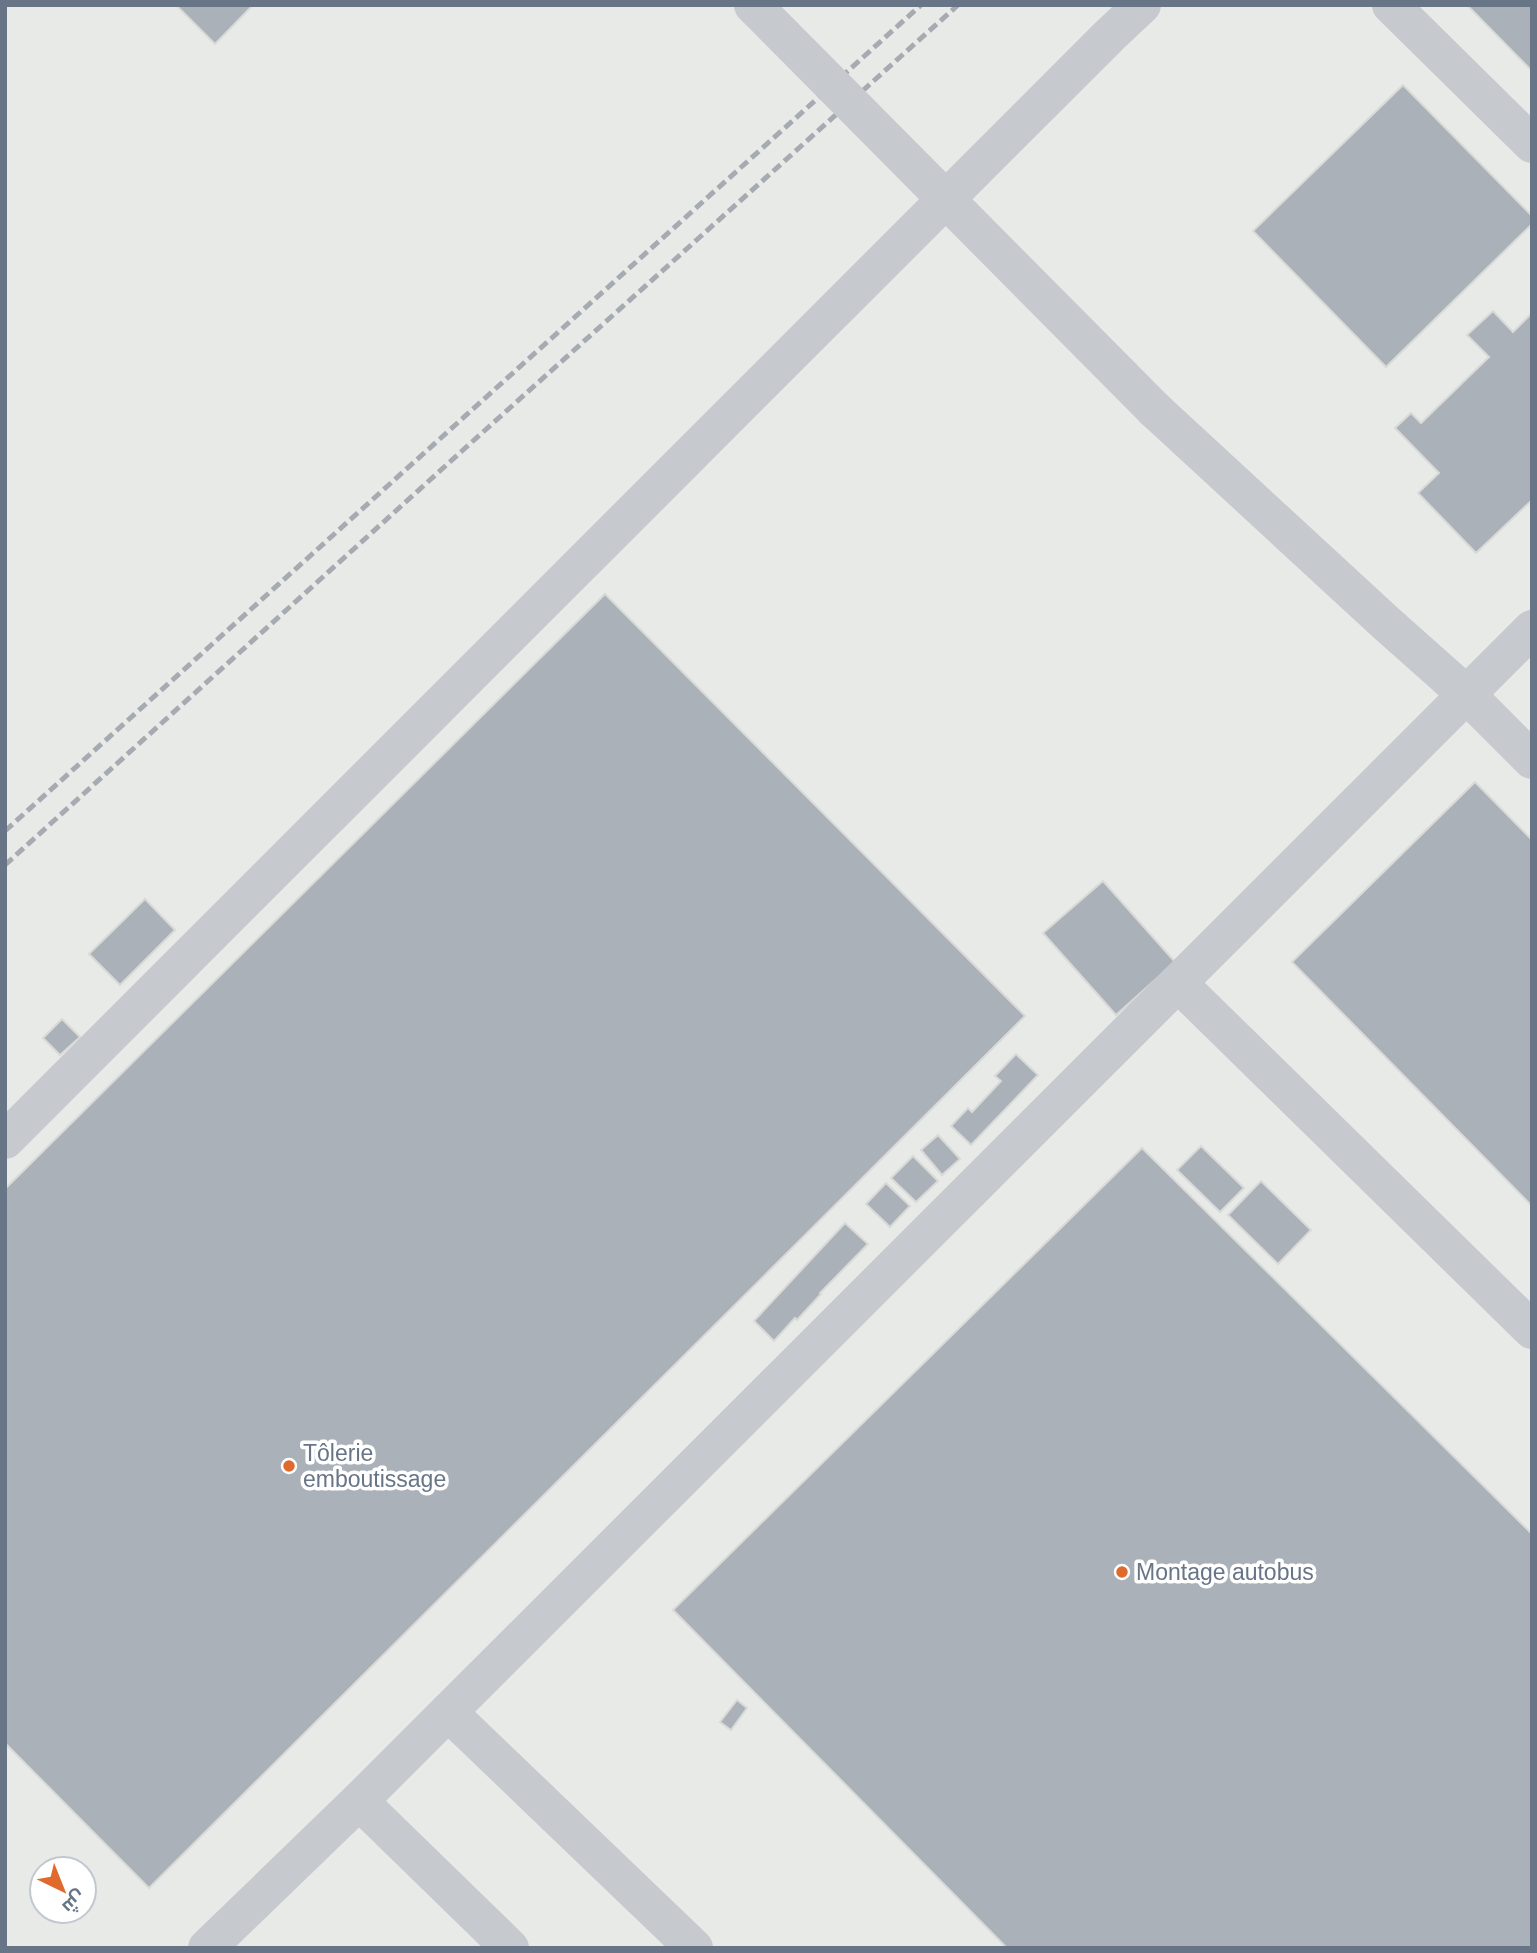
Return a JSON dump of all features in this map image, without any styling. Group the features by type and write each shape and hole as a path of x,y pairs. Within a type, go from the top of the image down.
{"lane":[{"path":"753,5 1155,410 1467,695 1532,760"},
{"path":"5,1140 1142,5"},
{"path":"1391,5 1532,144"},
{"path":"207,1948 359,1801 1532,629"},
{"path":"1179,984 1532,1330"},
{"path":"448,1712 694,1948"},
{"path":"359,1801 510,1948"}],"shaded area":[{"path":"5,5 1532,5 1532,1948 5,1948"}],"building":[{"path":"176,5 253,5 215,44"},
{"path":"1467,5 1532,5 1532,71"},
{"path":"1403,85 1532,216 1532,224 1386,367 1253,231"},
{"path":"1493,311 1513,332 1532,313 1532,500 1476,553 1418,493 1439,473 1395,428 1411,413 1421,423 1489,357 1467,335"},
{"name":"Tôlerie emboutissage","path":"605,594 1025,1016 149,1888 5,1743 5,1189"},
{"path":"1475,782 1532,840 1532,1206 1292,962"},
{"path":"1103,881 1175,962 1116,1015 1043,933"},
{"path":"145,899 175,930 120,985 89,954"},
{"path":"62,1019 80,1037 60,1055 43,1038"},
{"path":"1016,1054 1038,1075 971,1145 951,1126 968,1108 972,1112 1001,1081 995,1076"},
{"path":"938,1135 960,1159 942,1175 921,1150"},
{"path":"1201,1146 1244,1188 1220,1212 1177,1170"},
{"name":"Montage autobus","path":"1142,1148 1532,1534 1532,1948 1007,1948 673,1610"},
{"path":"913,1156 938,1181 916,1202 891,1178"},
{"path":"1261,1181 1311,1230 1278,1264 1228,1215"},
{"path":"886,1183 910,1206 890,1227 866,1204"},
{"path":"845,1223 868,1244 774,1341 754,1321"},
{"path":"737,1700 747,1708 731,1730 720,1722"}],"railway":[{"path":"5,831 921,5"},
{"path":"5,865 958,5"}],"place":[{"name":"Tôlerie emboutissage","path":"289,1466"},
{"name":"Montage autobus","path":"1122,1572"}]}
